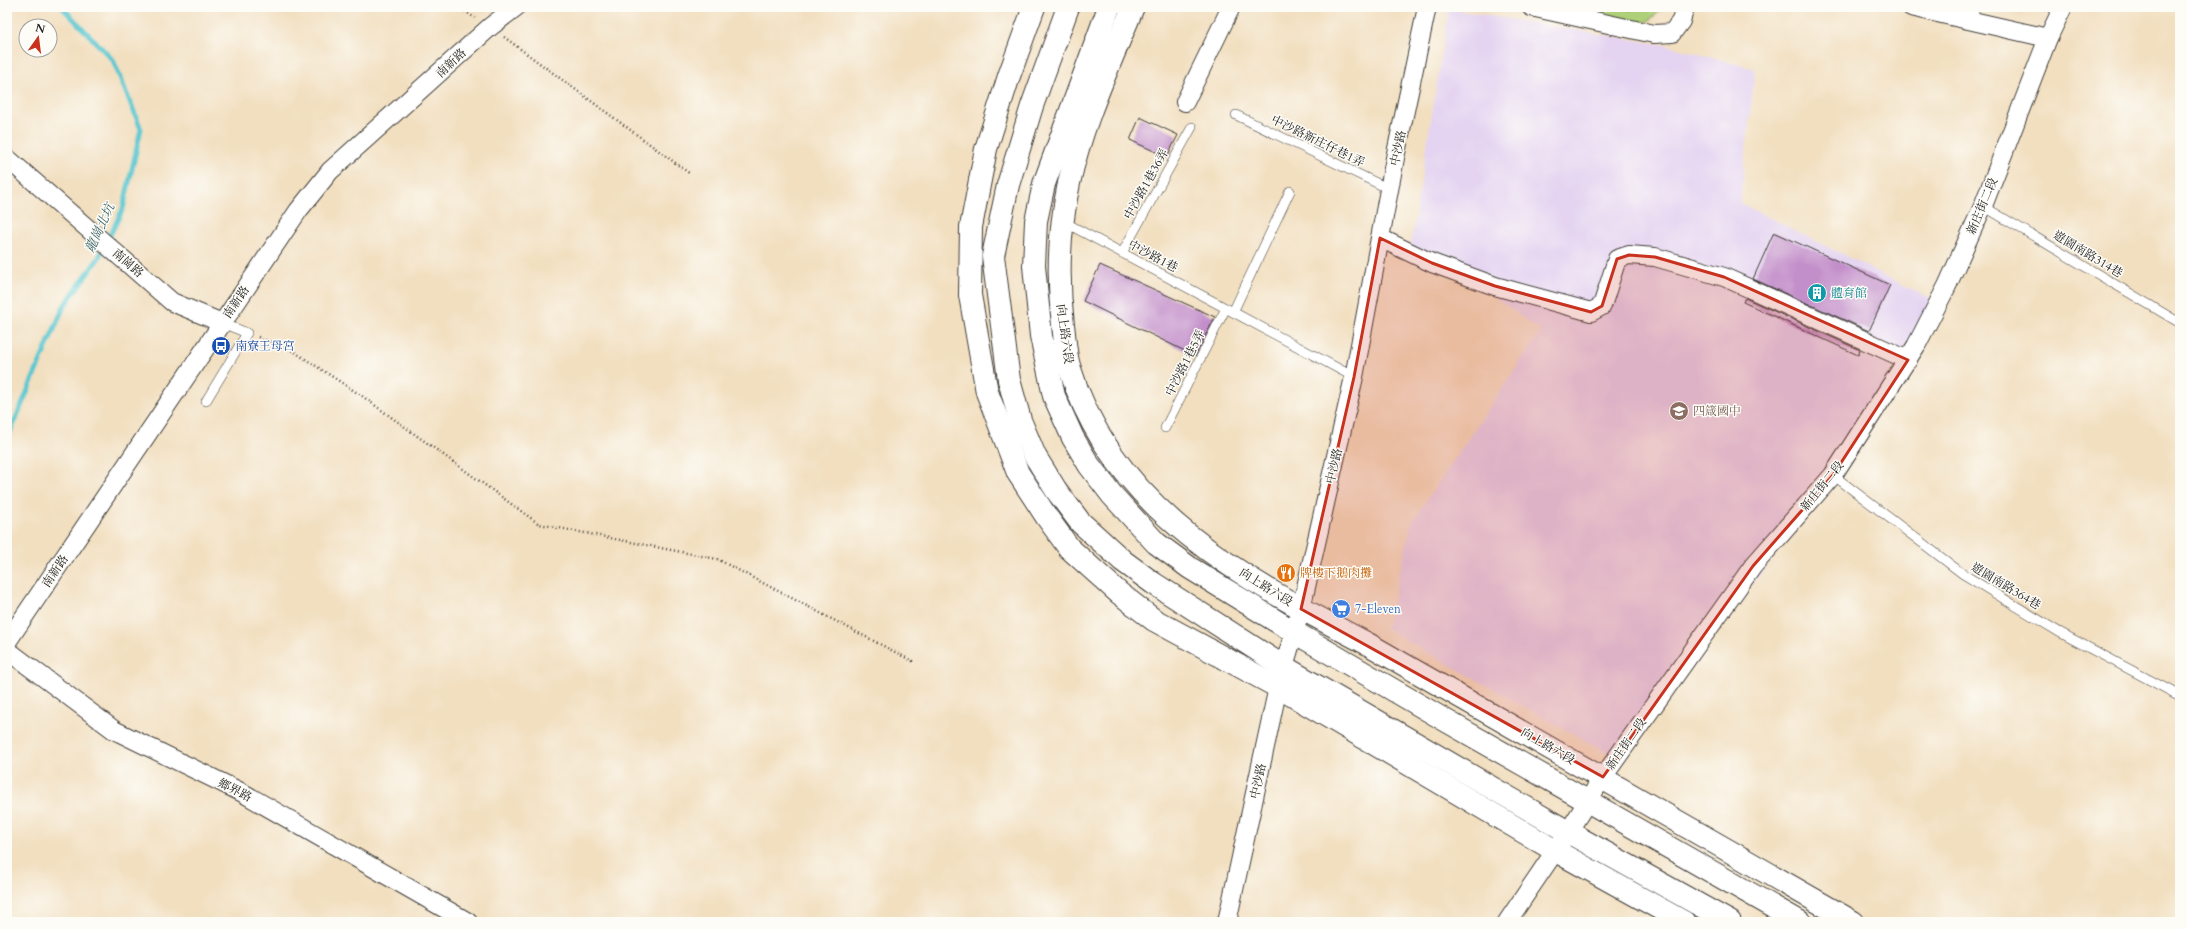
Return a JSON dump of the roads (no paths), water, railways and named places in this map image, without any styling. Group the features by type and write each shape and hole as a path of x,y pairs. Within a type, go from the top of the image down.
{"main road":[{"path":"1034,7 986,149 971,227 970,295 987,392 1002,434 1018,473 1069,548 1119,593 1154,620 1281,677 1568,832 1730,922"},
{"path":"1068,7 1032,106 1008,185 994,256 1009,380 1020,420 1035,456 1056,490 1080,522 1123,561 1281,677 1554,850 1684,922"},
{"name":"向上路六段","path":"1109,7 1090,63 1044,184 1036,221 1034,266 1041,336 1054,396 1073,438 1089,465 1112,496 1156,543 1190,568 1294,632 1800,922"},
{"name":"向上路六段","path":"1133,7 1084,132 1069,182 1062,222 1059,280 1069,366 1082,402 1108,451 1128,478 1170,521 1206,548 1301,609 1368,644 1603,777 1853,922"}],"street":[{"name":"南新路","path":"7,642 298,211 330,171 490,27 516,7"},
{"path":"1185,102 1231,7"},
{"name":"中沙路","path":"1227,922 1281,677 1301,609 1354,377 1389,189 1427,7"},
{"path":"1531,7 1654,34 1672,33 1681,21 1685,7"},
{"path":"1910,7 1974,14 2048,38"},
{"name":"新庄街二段","path":"1507,922 1603,777 1753,566 1834,475 1908,360 1947,286 1983,206 2048,38 2063,7"},
{"name":"南崗路","path":"7,158 172,302 222,323"},
{"path":"1380,238 1432,263 1495,286 1591,312 1602,306 1617,259 1629,255 1655,257 1724,277 1908,360"},
{"name":"鄉界路","path":"7,650 114,730 243,793 468,922"}],"lane":[{"name":"中沙路新庄仔巷1弄","path":"1236,115 1389,189"},
{"name":"中沙路1巷36弄","path":"1122,253 1192,127"},
{"path":"1229,310 1290,190"},
{"name":"遊園南路314巷","path":"1983,206 2180,323"},
{"name":"中沙路1巷","path":"1062,222 1354,377"},
{"name":"中沙路1巷5弄","path":"1165,428 1229,310"},
{"path":"206,401 247,333 222,323"},
{"name":"遊園南路364巷","path":"1834,475 1963,574 2059,632 2180,696"}],"waterway":[{"name":"龍崗北坑","path":"7,439 64,306 98,259 123,209 141,129 113,60 62,7"}],"place":[{"name":"體育館","path":"1817,293"},
{"name":"南寮王母宮","path":"221,346"},
{"name":"四箴國中","path":"1679,411"},
{"name":"牌樓下鵝肉攤","path":"1286,573"},
{"name":"7-Eleven","path":"1341,609"}]}
